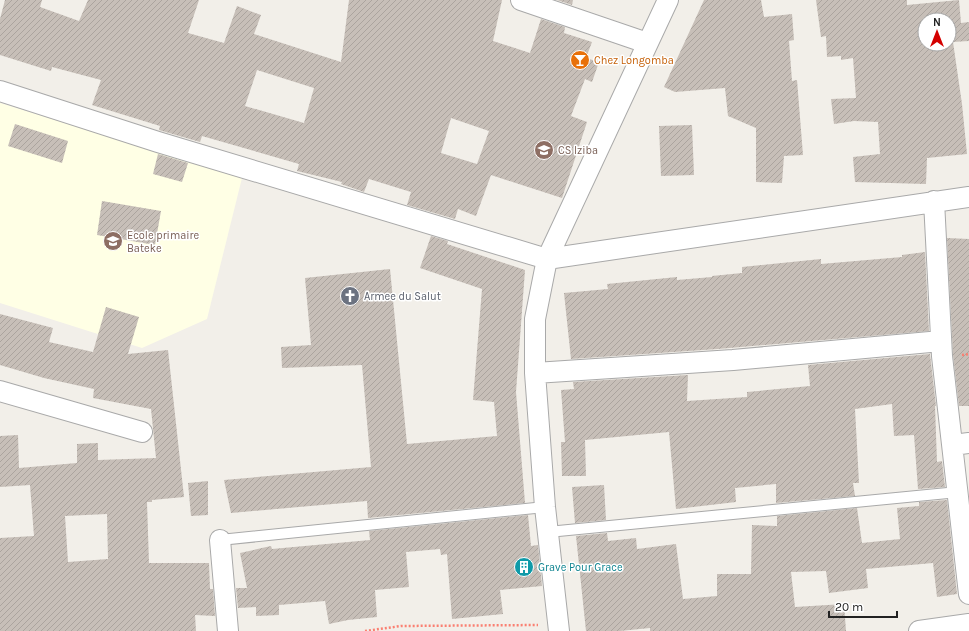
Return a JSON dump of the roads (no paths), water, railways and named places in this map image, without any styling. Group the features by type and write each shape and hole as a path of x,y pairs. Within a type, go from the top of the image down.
{"street":[{"path":"521,0 647,43"},
{"path":"559,628 545,507 535,372 535,319 547,260 668,0"},
{"path":"0,91 166,144 547,260 934,201 969,197"},
{"path":"934,201 941,341 961,444 958,492 969,594"},
{"path":"535,372 733,360 941,341"},
{"path":"0,391 142,432"},
{"path":"220,540 228,631"},
{"path":"919,631 969,624"}],"lane":[{"path":"548,532 958,492"},
{"path":"220,540 545,507"}],"place":[{"name":"Chez Longomba","path":"580,60"},
{"name":"CS Iziba","path":"544,150"},
{"name":"Ecole primaire Bateke","path":"113,241"},
{"name":"Armee du Salut","path":"350,296"},
{"name":"Grave Pour Grace","path":"524,567"}]}
